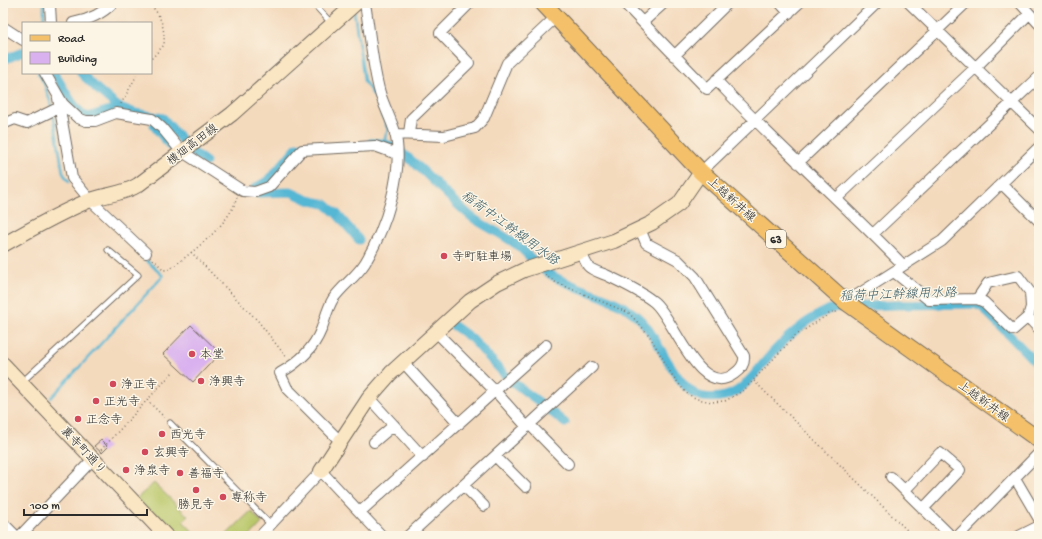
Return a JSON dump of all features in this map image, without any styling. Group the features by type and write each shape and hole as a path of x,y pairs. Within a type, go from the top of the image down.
{"main road":[{"name":"上越新井線","path":"551,8 702,172 842,306 1039,440"}],"street":[{"path":"51,22 50,5 52,3"},
{"path":"79,22 85,21 100,14 113,3"},
{"name":"横畑高田線","path":"3,245 52,217 90,200 129,191 232,114 356,3"},
{"path":"341,442 287,388 280,373 293,366 310,350 334,299 353,279 365,262 390,203 397,154 395,134 380,93 366,3"},
{"path":"409,133 411,119 469,63 440,32 470,3"},
{"path":"624,3 707,89 799,3"},
{"path":"643,22 664,3"},
{"path":"674,56 728,3"},
{"path":"780,3 788,13"},
{"path":"260,536 321,470 369,398 402,361 479,295 509,277 640,230 679,204 702,172 877,3"},
{"path":"909,3 1039,129"},
{"path":"798,163 966,3"},
{"path":"1020,3 1039,24"},
{"path":"395,134 409,133 444,136 475,128 484,118 507,64 551,8"},
{"path":"837,198 976,67 1029,14"},
{"path":"3,27 21,38"},
{"path":"45,74 59,102 72,178 90,200 146,253"},
{"path":"874,234 1039,77"},
{"path":"716,80 755,121 837,198 903,265"},
{"path":"59,102 70,112 86,121 95,121 116,113 152,118 181,151 243,191 255,192 269,187 302,150 375,146 397,154"},
{"path":"3,124 14,119 27,122 59,102"},
{"path":"842,306 942,241 1039,147"},
{"path":"1002,184 1039,221"},
{"path":"581,252 588,266 632,288 660,307 699,369 713,377 721,379 736,373 743,364 744,356 695,277 678,260 646,243 640,230"},
{"path":"894,272 929,300 977,299 984,302 1013,330 1028,317 1031,307 1030,292 1018,276 988,283 977,299"},
{"path":"1028,317 1039,329"},
{"path":"436,332 528,426 568,464"},
{"path":"360,512 496,392 546,345"},
{"path":"402,361 459,424"},
{"name":"裏寺町通り","path":"3,364 166,536"},
{"path":"408,536 496,457 592,367"},
{"path":"369,398 423,457"},
{"path":"374,442 394,425"},
{"path":"905,490 940,452 960,470 923,509"},
{"path":"958,536 1039,453"},
{"path":"496,457 526,487"},
{"path":"20,536 92,459"},
{"path":"321,470 382,536"},
{"path":"891,477 951,536"},
{"path":"1015,478 1039,519"},
{"path":"464,486 484,506"},
{"path":"3,523 16,536"},
{"path":"1019,536 1039,526"}],"lane":[{"path":"313,3 332,25"},
{"path":"21,383 138,275 108,250"},
{"path":"170,423 270,524"}],"path":[{"path":"148,3 160,18 164,33 164,45 152,58"},
{"path":"116,113 137,74"},
{"path":"146,253 164,270 170,268 207,238 234,206 239,189"},
{"path":"191,252 258,321 293,366"},
{"path":"534,267 555,282 629,313 649,335 680,386 686,393 697,399 725,401 744,390 796,336 842,306"},
{"path":"92,459 174,371"},
{"path":"753,381 913,536"},
{"path":"147,400 170,423"}],"green space":[{"path":"154,483 188,516 183,521 197,536 172,536 136,499"},
{"path":"251,511 262,523 250,536 225,536"}],"building":[{"name":"本堂","path":"191,325 220,353 193,382 163,354"},
{"path":"101,440 108,447 102,453 94,446"}],"waterway":[{"path":"44,3 44,22"},
{"path":"354,11 364,81 376,99 388,130 383,143"},
{"name":"稲荷中江幹線用水路","path":"3,60 22,52"},
{"path":"39,74 44,83 52,107"},
{"path":"55,74 73,104 83,114 88,117 110,110"},
{"name":"稲荷中江幹線用水路","path":"82,74 117,106 135,113 163,118 191,151 206,162"},
{"path":"53,112 63,173 69,182"},
{"path":"154,126 170,146"},
{"name":"稲荷中江幹線用水路","path":"371,143 382,143 393,147 404,155 417,165 466,212 476,220 517,245 548,273 565,282 627,308 637,316 652,334 671,367 686,387 695,394 703,397 716,398 727,396 745,385 787,338 806,322 837,307 975,304 983,308 1039,366"},
{"name":"稲荷中江幹線用水路","path":"255,188 269,180 297,147 311,145"},
{"path":"257,193 291,192 308,200 325,204 337,214 359,240"},
{"path":"51,398 163,276 143,257"},
{"path":"450,323 471,338 507,377"},
{"path":"511,381 546,407"},
{"path":"549,410 565,423"}],"place":[{"name":"寺町駐車場","path":"444,256"},
{"name":"本堂","path":"192,354"},
{"name":"浄興寺","path":"201,381"},
{"name":"浄正寺","path":"113,384"},
{"name":"正光寺","path":"96,401"},
{"name":"正念寺","path":"78,419"},
{"name":"西光寺","path":"162,434"},
{"name":"玄興寺","path":"145,452"},
{"name":"浄泉寺","path":"126,470"},
{"name":"善福寺","path":"180,473"},
{"name":"勝見寺","path":"196,490"},
{"name":"専称寺","path":"223,497"}]}
